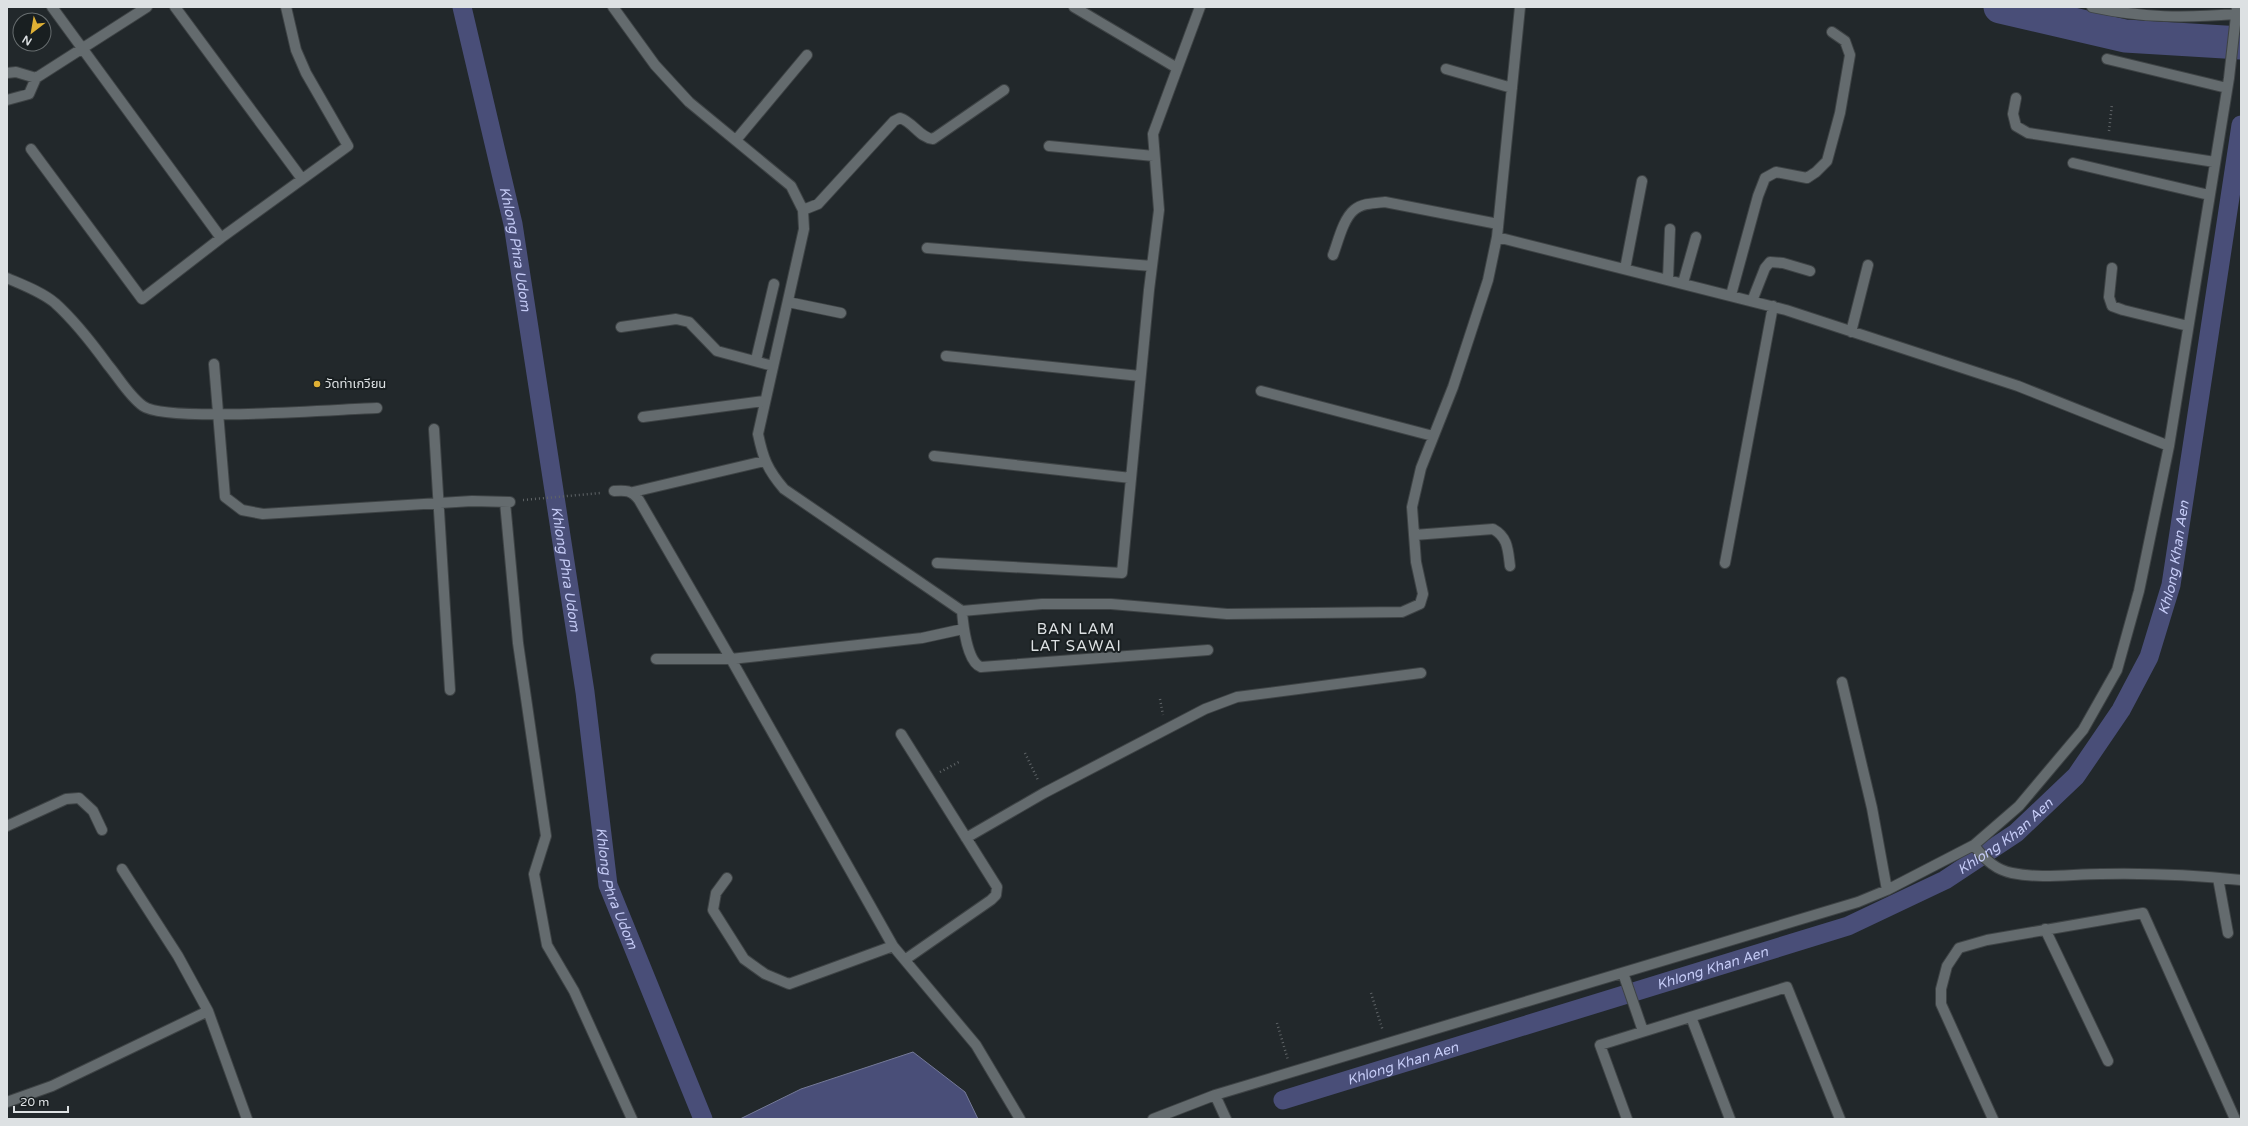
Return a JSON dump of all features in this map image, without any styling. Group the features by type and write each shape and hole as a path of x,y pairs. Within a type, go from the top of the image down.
{"street":[{"path":"52,7 221,238"},
{"path":"7,100 29,94 36,78 147,7"},
{"path":"176,7 302,179"},
{"path":"32,149 142,298 221,238 348,146 306,73 296,50 286,7"},
{"path":"613,7 665,76 689,102 791,186 803,210 804,229 764,401 758,434 764,461 770,473 784,489 962,610 1042,604 1111,604 1227,614 1402,612 1420,604 1423,594 1416,562 1412,507 1421,468 1470,339 1488,280 1497,237 1520,7"},
{"path":"1074,7 1177,68"},
{"path":"937,563 1122,573 1140,376 1158,210 1153,134 1200,7"},
{"path":"1153,1119 1215,1096 1858,902 1888,890 1974,845 2019,806 2083,730 2117,670 2139,591 2169,446 2229,78 2236,15 2166,18 2132,15 2092,7"},
{"path":"1731,295 1758,196 1765,178 1776,172 1807,178 1816,172 1827,161 1840,113 1850,55 1845,41 1832,32"},
{"path":"736,140 807,55"},
{"path":"2107,59 2227,88"},
{"path":"1446,69 1512,88"},
{"path":"7,73 16,72 36,78"},
{"path":"803,210 818,204 894,121 900,118 906,120 928,139 934,139 1004,90"},
{"path":"2016,98 2013,114 2016,126 2028,133 2215,162"},
{"path":"1049,146 1154,156"},
{"path":"2073,163 2209,195"},
{"path":"1625,269 1642,181"},
{"path":"1333,255 1347,220 1354,209 1369,204 1385,202 1498,224"},
{"path":"1668,279 1670,230"},
{"path":"1497,237 1773,306 2018,386 2169,446"},
{"path":"1683,283 1696,237"},
{"path":"928,248 1152,266"},
{"path":"1752,301 1765,268 1770,262 1783,263 1810,271"},
{"path":"1851,332 1868,265"},
{"path":"2112,268 2109,297 2112,306 2122,310 2188,326"},
{"path":"7,278 29,287 54,302 90,341 134,399 144,407 157,412 217,414 377,408"},
{"path":"756,360 774,284"},
{"path":"788,302 841,313"},
{"path":"1725,563 1773,306"},
{"path":"621,327 676,319 689,322 717,351 756,360 773,366"},
{"path":"946,356 1140,376"},
{"path":"214,364 225,497 242,510 263,514 472,501 507,502 518,643 546,836 534,874 547,945 574,991 632,1119"},
{"path":"1261,391 1433,436"},
{"path":"643,417 764,401"},
{"path":"434,428 440,504 450,690"},
{"path":"934,456 1131,478"},
{"path":"614,491 626,490 634,492 764,461"},
{"path":"634,492 731,659 893,946 906,959 976,1045 1020,1119"},
{"path":"1414,535 1493,529 1500,533 1507,542 1510,566"},
{"path":"962,610 963,629 973,661 981,667 1208,650"},
{"path":"656,659 731,659 922,638 963,629"},
{"path":"966,838 1044,793 1205,709 1237,697 1420,673"},
{"path":"1842,682 1872,808 1888,890"},
{"path":"901,734 997,887 996,895 906,959"},
{"path":"7,826 66,799 79,798 93,811 102,830"},
{"path":"1974,845 1994,866 2012,873 2062,876 2156,874 2241,880"},
{"path":"122,869 178,956 208,1011 247,1119"},
{"path":"727,878 716,894 713,910 744,959 765,974 789,984 893,946"},
{"path":"2218,878 2228,933"},
{"path":"1993,1119 1941,1004 1941,989 1947,966 1959,948 1987,940 2143,912 2235,1119"},
{"path":"2045,929 2108,1061"},
{"path":"1623,974 1643,1031"},
{"path":"1628,1119 1600,1045 1787,987 1840,1119"},
{"path":"7,1102 52,1086 208,1011"},
{"path":"1691,1017 1730,1119"},
{"path":"1215,1096 1226,1119"}],"path":[{"path":"2107,146 2112,104"},
{"path":"507,502 614,491"},
{"path":"1025,753 1044,793"},
{"path":"929,778 960,762"},
{"path":"1371,993 1387,1045"},
{"path":"1276,1023 1292,1074"}],"water":[{"path":"913,1052 965,1092 978,1119 740,1119 801,1089"}],"waterway":[{"name":"Khlong Phra Udom","path":"462,7 513,224 585,692 608,885 703,1119"},
{"path":"2000,7 2125,36 2241,43"},
{"name":"Khlong Khan Aen","path":"1283,1100 1848,926 1945,880 2016,833 2076,776 2121,710 2149,657 2171,585 2241,125"}],"place":[{"name":"วัดท่าเกวียน","path":"317,384"}],"district":[{"name":"BAN LAM LAT SAWAI","path":"1076,638"}]}
